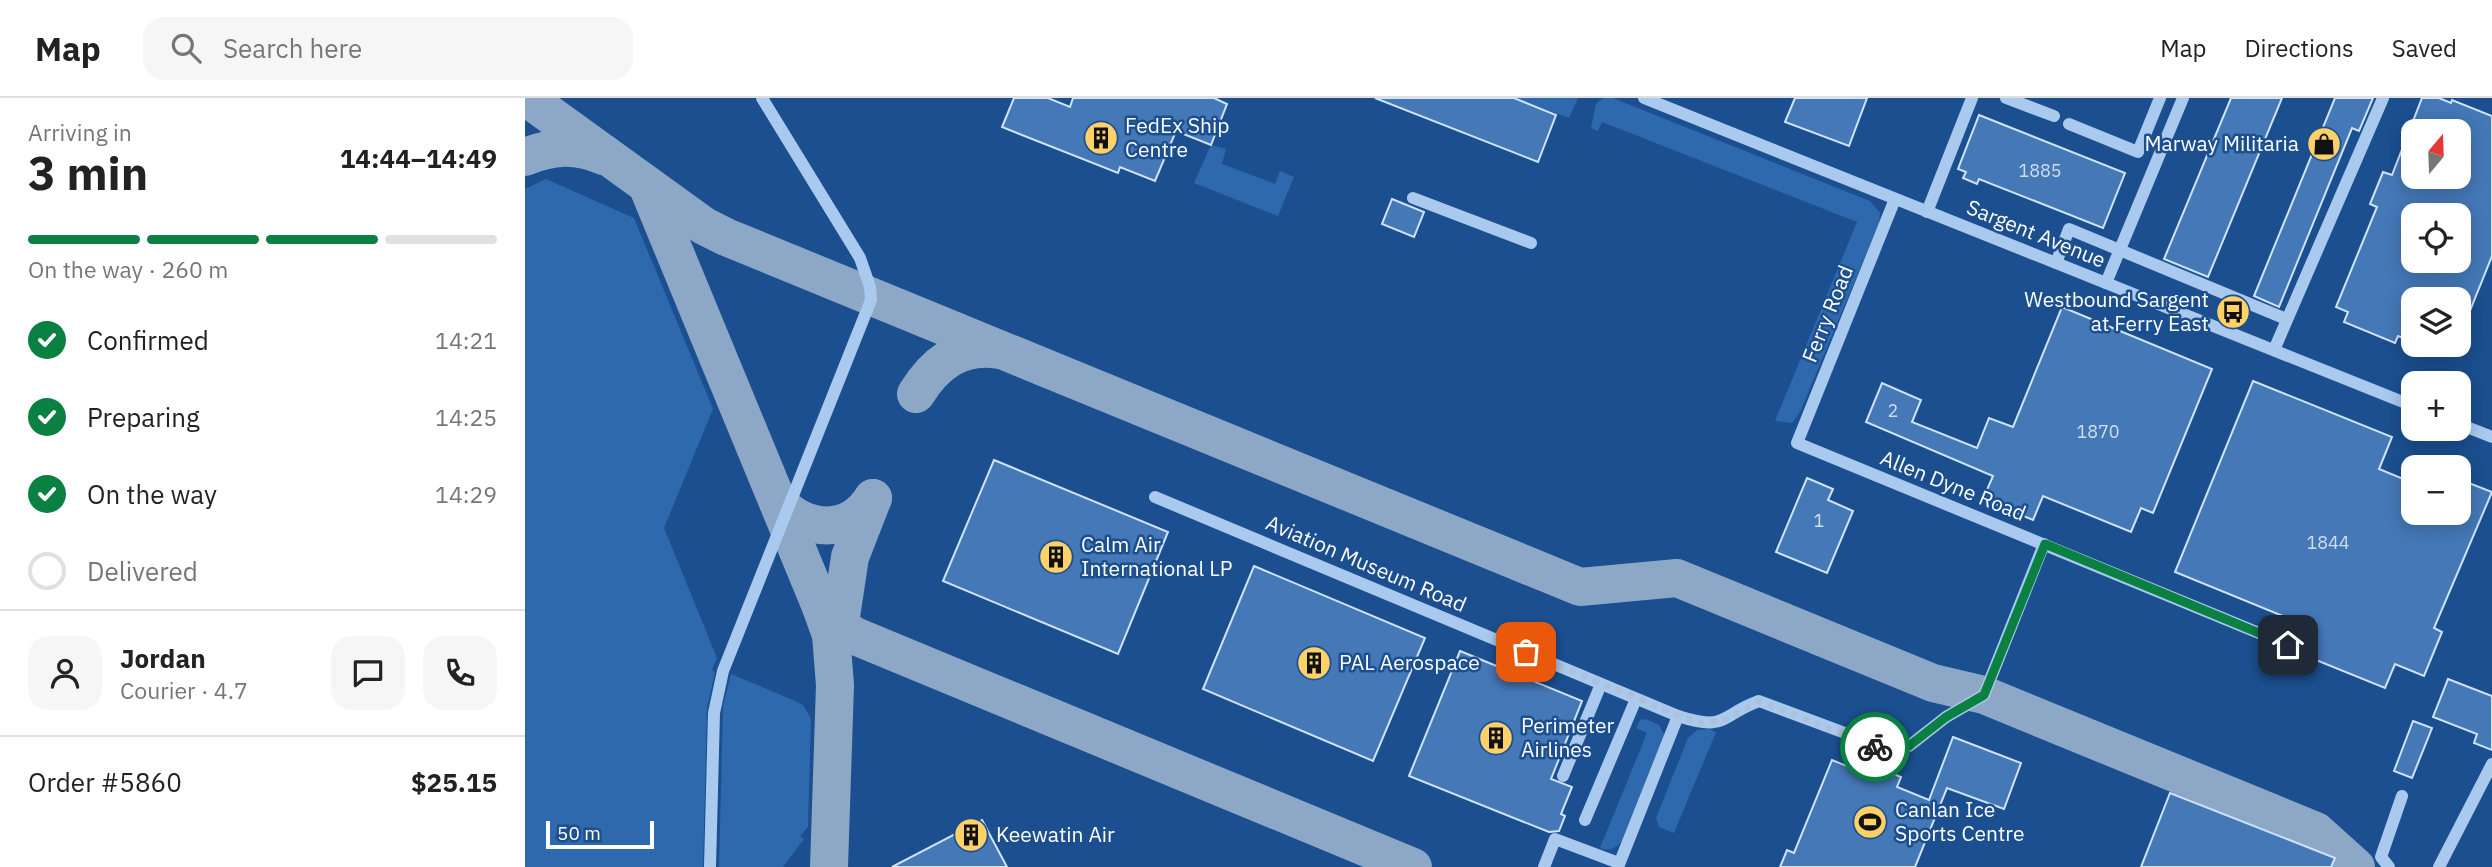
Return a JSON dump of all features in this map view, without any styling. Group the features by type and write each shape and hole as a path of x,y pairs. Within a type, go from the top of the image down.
{"street":[{"path":"710,867 714,713 723,671 871,300 870,287 860,258 762,98"},
{"name":"Sargent Avenue","path":"1644,98 2401,401"},
{"path":"1927,212 1972,98"},
{"path":"2006,98 2053,116"},
{"path":"2069,124 2138,152 2160,98"},
{"path":"2106,283 2183,98"},
{"path":"2274,350 2383,98"},
{"path":"1413,198 1531,243"},
{"name":"Ferry Road","path":"1797,443 1895,199"},
{"path":"2056,263 2069,229 2286,319"},
{"path":"2471,429 2492,437"},
{"name":"Allen Dyne Road","path":"1797,443 2288,645"},
{"name":"Aviation Museum Road","path":"1155,497 1698,723 1719,722 1759,701 1877,748 1901,749 1909,746 1946,717 1984,695 2045,544"},
{"path":"1563,776 1601,684"},
{"path":"1585,820 1636,699"},
{"path":"1544,867 1555,839 1619,865 1678,716"},
{"path":"2439,867 2492,764"},
{"path":"2389,867 2381,857 2402,796"}],"shaded area":[{"path":"1514,98 1578,98 1569,118"},
{"path":"1603,98 1613,98 1870,201 1880,213 1879,223 1800,412 1792,423 1775,421 1857,222 1602,122 1598,131 1591,128 1596,104"},
{"path":"1211,145 1226,149 1222,164 1275,184 1280,171 1294,177 1278,216 1194,183"},
{"path":"546,179 634,218 713,409 664,528 717,658 712,670 715,672 707,708 703,867 525,867 525,189"},
{"path":"731,674 803,705 811,719 808,827 800,836 804,839 783,867 719,867 723,706"},
{"path":"1646,719 1659,725 1665,736 1622,841 1606,850 1600,848 1647,733 1636,728 1640,720"},
{"path":"1709,729 1716,732 1674,833 1659,827 1656,818 1688,738 1697,730"}],"building":[{"name":"FedEx Ship Centre","path":"1014,98 1048,98 1070,107 1073,98 1214,98 1227,104 1211,145 1176,131 1155,181 1120,167 1118,173 1002,127"},
{"path":"1375,98 1514,98 1556,115 1538,162"},
{"path":"1795,98 1867,98 1849,146 1785,122"},
{"path":"2231,98 2282,98 2208,277 2164,259"},
{"path":"2335,98 2373,98 2359,131 2352,128 2279,307 2254,296"},
{"path":"2422,98 2439,98 2451,103 2452,100 2492,116 2492,256 2471,308 2471,287 2401,287 2401,337 2398,336 2395,343 2344,322 2348,312 2336,307 2377,207 2370,204 2383,172 2392,175 2401,152 2401,189 2471,189 2471,119 2414,119"},
{"path":"1979,115 2125,173 2103,228 1979,179 1977,184 1963,178 1966,172 1958,169"},
{"path":"1392,199 1424,212 1414,237 1382,224"},
{"path":"2062,307 2212,369 2153,513 2141,508 2131,532 2043,496 2033,520 1983,499 1993,476 1866,422 1882,383 1921,400 1912,422 1977,448 1989,418 2013,427"},
{"path":"2253,381 2392,437 2379,469 2401,478 2401,525 2471,525 2471,484 2492,492 2434,628 2442,632 2424,676 2395,664 2385,688 2301,654 2312,628 2175,572"},
{"name":"Calm Air International LP","path":"994,460 1168,532 1118,654 943,581"},
{"path":"1807,478 1833,489 1828,500 1853,511 1827,573 1776,552"},
{"name":"PAL Aerospace","path":"1254,566 1425,638 1373,761 1203,689"},
{"name":"Perimeter Airlines","path":"1460,651 1582,701 1551,779 1572,787 1561,814 1565,816 1559,831 1549,832 1409,776"},
{"path":"2448,679 2492,696 2492,750 2474,743 2477,734 2433,717"},
{"path":"2413,721 2432,728 2412,778 2394,771"},
{"name":"Canlan Ice Sports Centre","path":"1953,737 2021,763 2004,809 1947,788 1915,867 1780,867 1787,850 1794,853 1832,760 1871,776 1875,766 1901,777 1897,787 1929,800"},
{"path":"2170,793 2335,858 2331,867 2141,867"},
{"name":"Keewatin Air","path":"982,820 1007,867 892,867"}],"taxiway":[{"path":"527,98 704,226 726,237 1580,587 1677,578 1933,683 1984,695 2316,831 2356,867"},
{"path":"525,157 564,148 603,156"},
{"path":"647,185 821,607 839,626 855,636 1413,867"},
{"path":"916,394 932,373 951,358 973,350 1000,350"},
{"path":"778,502 801,519 827,526 852,519 873,498"},
{"path":"837,643 850,557 873,498"},
{"path":"821,607 831,635 835,685 829,867"}],"way so far":[{"path":"1526,652 1698,723 1719,722 1737,715 1750,704 1767,702 1875,747"}],"place":[{"name":"FedEx Ship Centre","path":"1101,138"},
{"name":"Marway Militaria","path":"2324,144"},
{"name":"Westbound Sargent at Ferry East","path":"2233,312"},
{"name":"Calm Air International LP","path":"1056,557"},
{"name":"PAL Aerospace","path":"1314,663"},
{"name":"Perimeter Airlines","path":"1496,738"},
{"name":"Canlan Ice Sports Centre","path":"1870,822"},
{"name":"Keewatin Air","path":"971,835"}],"route":[{"path":"1875,747 1888,750 1909,746 1946,717 1984,695 2045,544 2288,645"}]}
